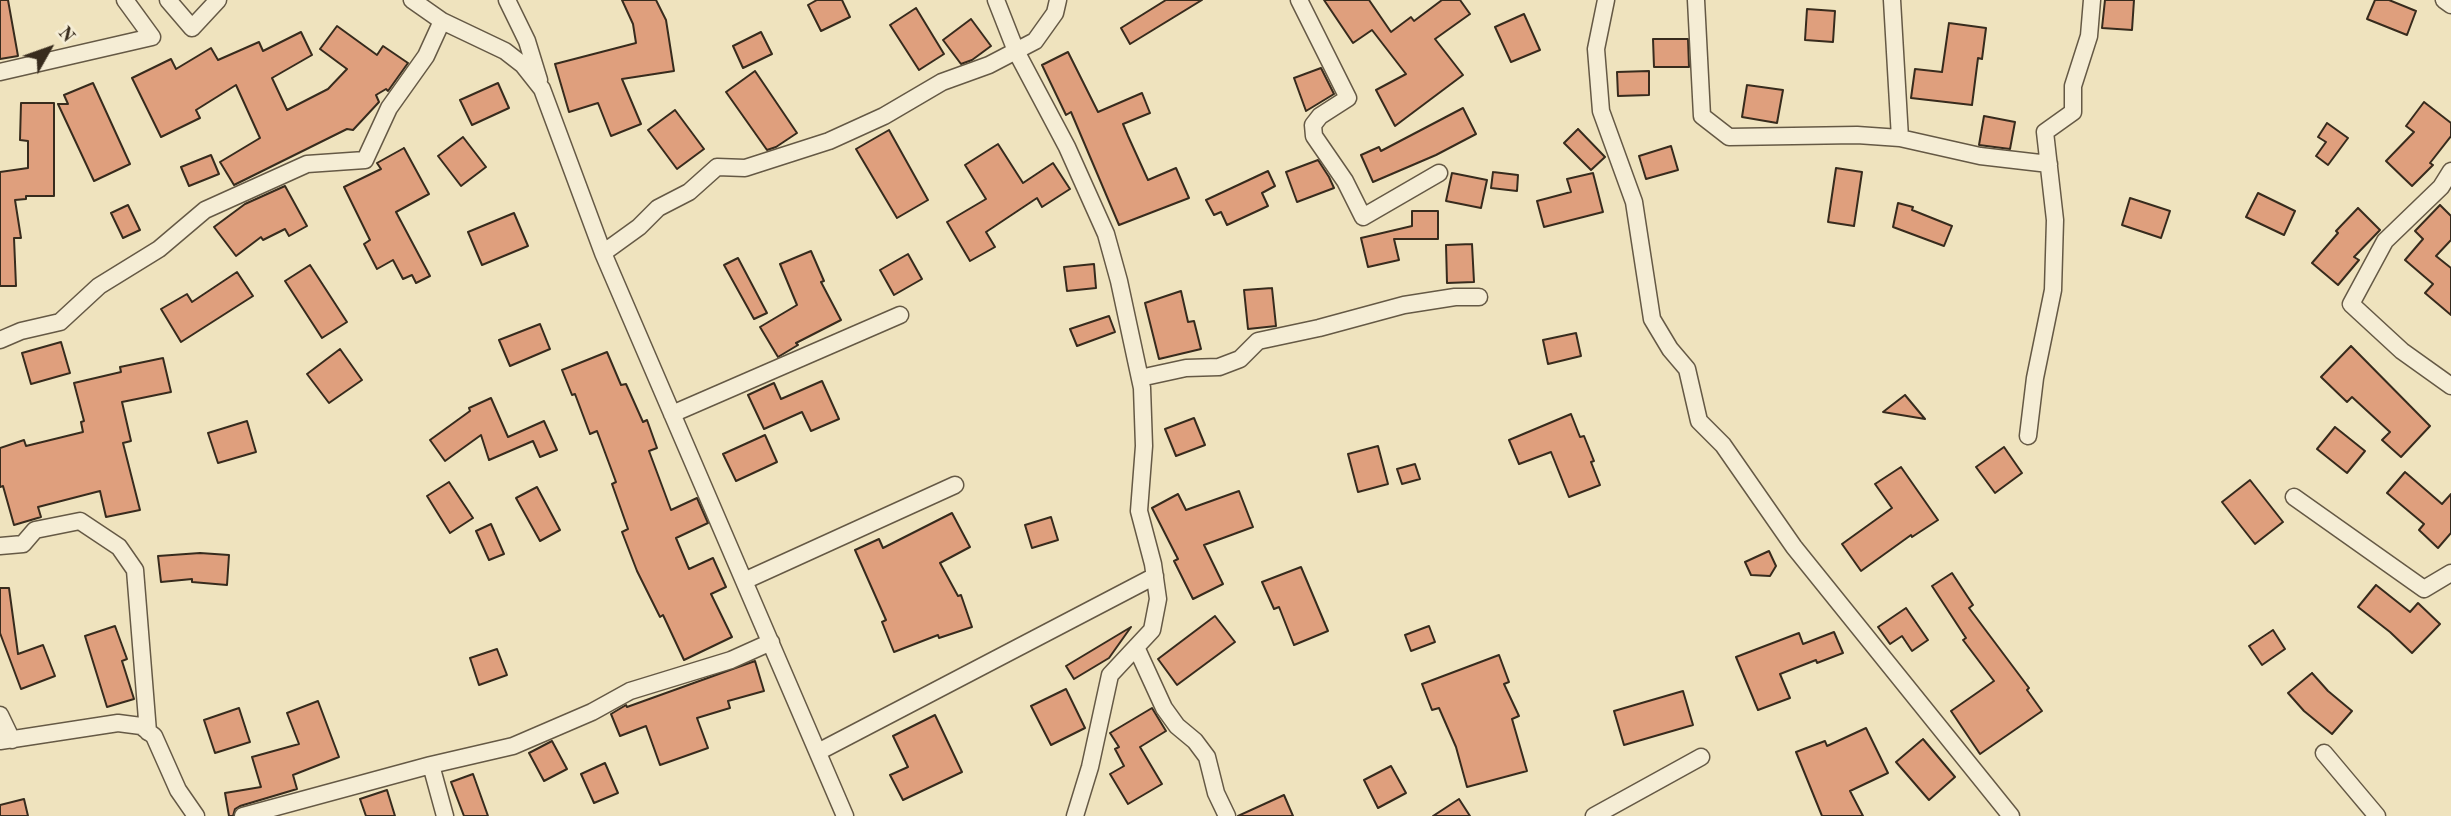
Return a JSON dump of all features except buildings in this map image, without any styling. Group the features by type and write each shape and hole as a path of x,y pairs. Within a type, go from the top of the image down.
{"street":[{"path":"0,72 152,37 125,0"},
{"path":"168,0 192,28 218,0"},
{"path":"412,0 442,21 505,51 523,65 542,89"},
{"path":"507,0 527,41 603,253 845,816"},
{"path":"996,0 1016,51 1067,147 1106,234 1142,388 1144,446 1139,511 1158,599 1152,630 1110,675 1090,767 1075,816"},
{"path":"603,253 639,228 658,208 689,192 717,167 745,168 830,141 884,116 942,82 989,65 1035,41 1055,13 1058,0"},
{"path":"1299,0 1348,98 1320,116 1313,125 1314,135 1345,181 1363,217 1439,173"},
{"path":"1606,0 1596,49 1601,111 1634,202 1652,319 1670,349 1687,369 1699,421 1723,445 1794,547 2011,816"},
{"path":"1696,0 1702,116 1729,137 1857,135 1900,138 1980,156 2049,164"},
{"path":"1892,0 1900,138"},
{"path":"2028,436 2035,378 2053,290 2055,220 2045,132 2073,112 2073,86 2089,36 2092,0"},
{"path":"2444,0 2451,5"},
{"path":"0,340 21,331 60,322 99,286 159,249 205,210 307,164 365,160 389,108 426,56 442,21"},
{"path":"2451,171 2441,187 2385,241 2351,304 2402,351 2451,386"},
{"path":"1140,378 1186,368 1219,367 1240,359 1258,341 1404,305 1455,297 1479,297"},
{"path":"672,414 900,315"},
{"path":"744,581 955,485"},
{"path":"2294,497 2424,589 2451,573"},
{"path":"0,546 23,544 35,530 80,521 118,547 135,570 148,732"},
{"path":"818,752 1155,576"},
{"path":"243,816 430,765 513,746 592,712 630,691 731,660 771,642"},
{"path":"1136,647 1164,708 1177,726 1195,741 1207,757 1216,793 1227,816"},
{"path":"0,716 6,741 118,723 141,726 154,736 178,790 196,816"},
{"path":"2324,754 2377,816"},
{"path":"1594,816 1701,757"},
{"path":"430,765 445,816"}]}
